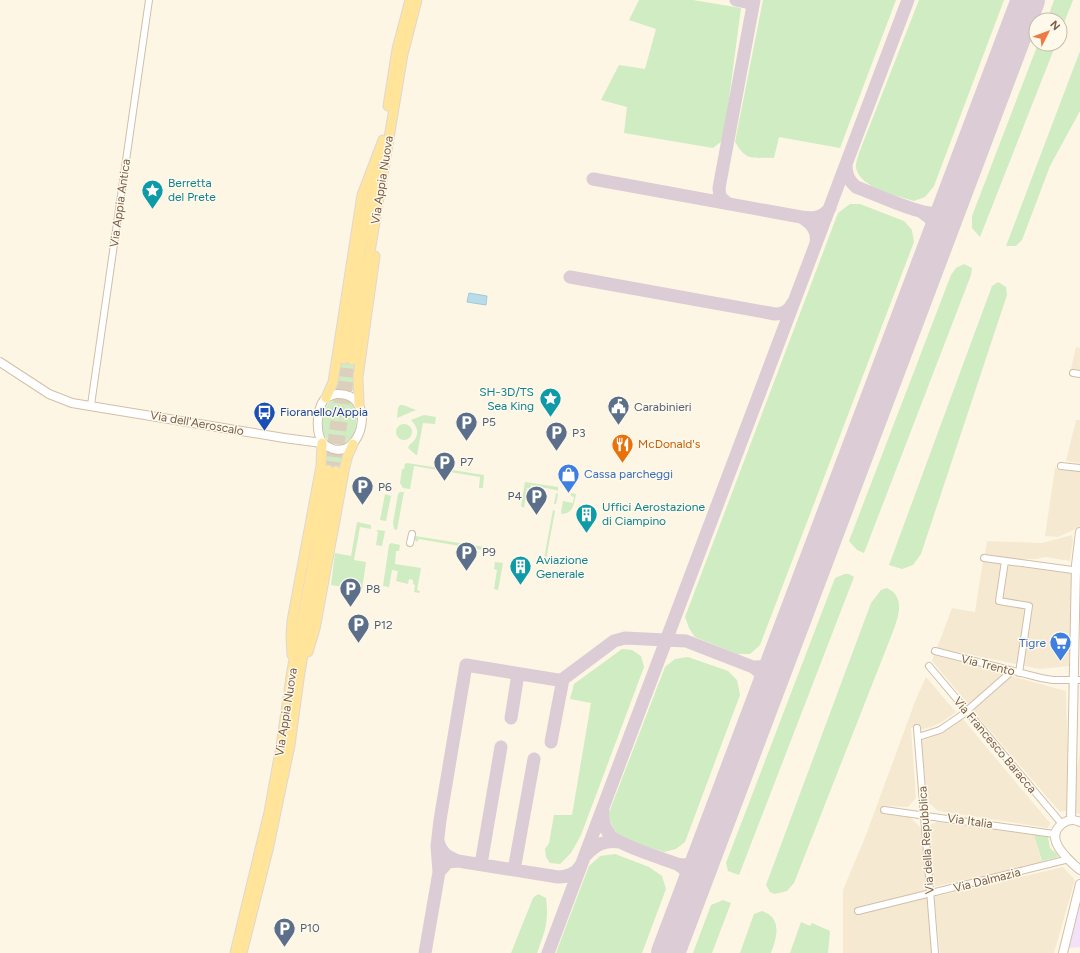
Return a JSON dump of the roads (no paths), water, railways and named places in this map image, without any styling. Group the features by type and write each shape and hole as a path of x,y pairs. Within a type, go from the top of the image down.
{"main road":[{"name":"Via Appia Nuova","path":"385,144 397,49 410,0"},
{"name":"Via Appia Nuova","path":"348,360 385,144 403,54 417,0"},
{"path":"326,398 333,382 362,195 385,144"},
{"path":"359,404 358,377 385,186 385,144"},
{"path":"296,671 291,639 292,625 321,466 322,443"},
{"path":"296,671 313,636 345,466 353,444"},
{"name":"Via Appia Nuova","path":"235,953 269,812 332,471"},
{"name":"Via Appia Nuova","path":"242,953 268,850 288,753 296,671"}],"street":[{"name":"Via Appia Antica","path":"91,405 149,0"},
{"name":"Via dell'Aeroscalo","path":"0,362 54,397 72,403 322,443"},
{"path":"1072,373 1080,374"},
{"path":"336,394 345,394 359,404 362,417 359,434 353,444 338,450 330,448 322,443 319,436 318,427 321,407 326,398 336,394"},
{"path":"302,441 312,437 318,427"},
{"path":"1061,466 1080,468"},
{"path":"1071,820 1077,680 1078,571 1080,532"},
{"path":"410,543 412,534"},
{"path":"984,558 1078,571"},
{"path":"1005,561 999,601 1029,606 1019,673"},
{"name":"Via Trento","path":"935,651 1012,672 1041,678 1053,680 1077,680"},
{"name":"Via Francesco Baracca","path":"929,666 966,712 1062,824"},
{"path":"918,737 940,730 966,712 1012,672"},
{"name":"Via della Repubblica","path":"917,728 936,953"},
{"name":"Via Italia","path":"884,810 1054,834"},
{"path":"1080,822 1071,820 1062,824 1054,834 1058,846 1080,870"},
{"name":"Via Dalmazia","path":"858,911 1069,859"},
{"path":"1063,953 1080,884"}],"water":[{"path":"469,293 487,296 486,305 467,302"}],"tunnel":[{"path":"328,470 344,359"},
{"path":"336,471 352,360"}],"place":[{"name":"Berretta del Prete","path":"153,210"},
{"name":"SH-3D/TS Sea King","path":"550,418"},
{"name":"Carabinieri","path":"619,426"},
{"name":"Fioranello/Appia","path":"264,432"},
{"name":"P5","path":"466,442"},
{"name":"P3","path":"557,452"},
{"name":"McDonald's","path":"622,464"},
{"name":"P7","path":"445,482"},
{"name":"Cassa parcheggi","path":"569,494"},
{"name":"P6","path":"363,506"},
{"name":"P4","path":"537,516"},
{"name":"Uffici Aerostazione di Ciampino","path":"586,534"},
{"name":"P9","path":"467,572"},
{"name":"Aviazione Generale","path":"520,586"},
{"name":"P8","path":"350,608"},
{"name":"P12","path":"358,644"},
{"name":"Tigre","path":"1061,662"},
{"name":"P10","path":"285,948"}]}
